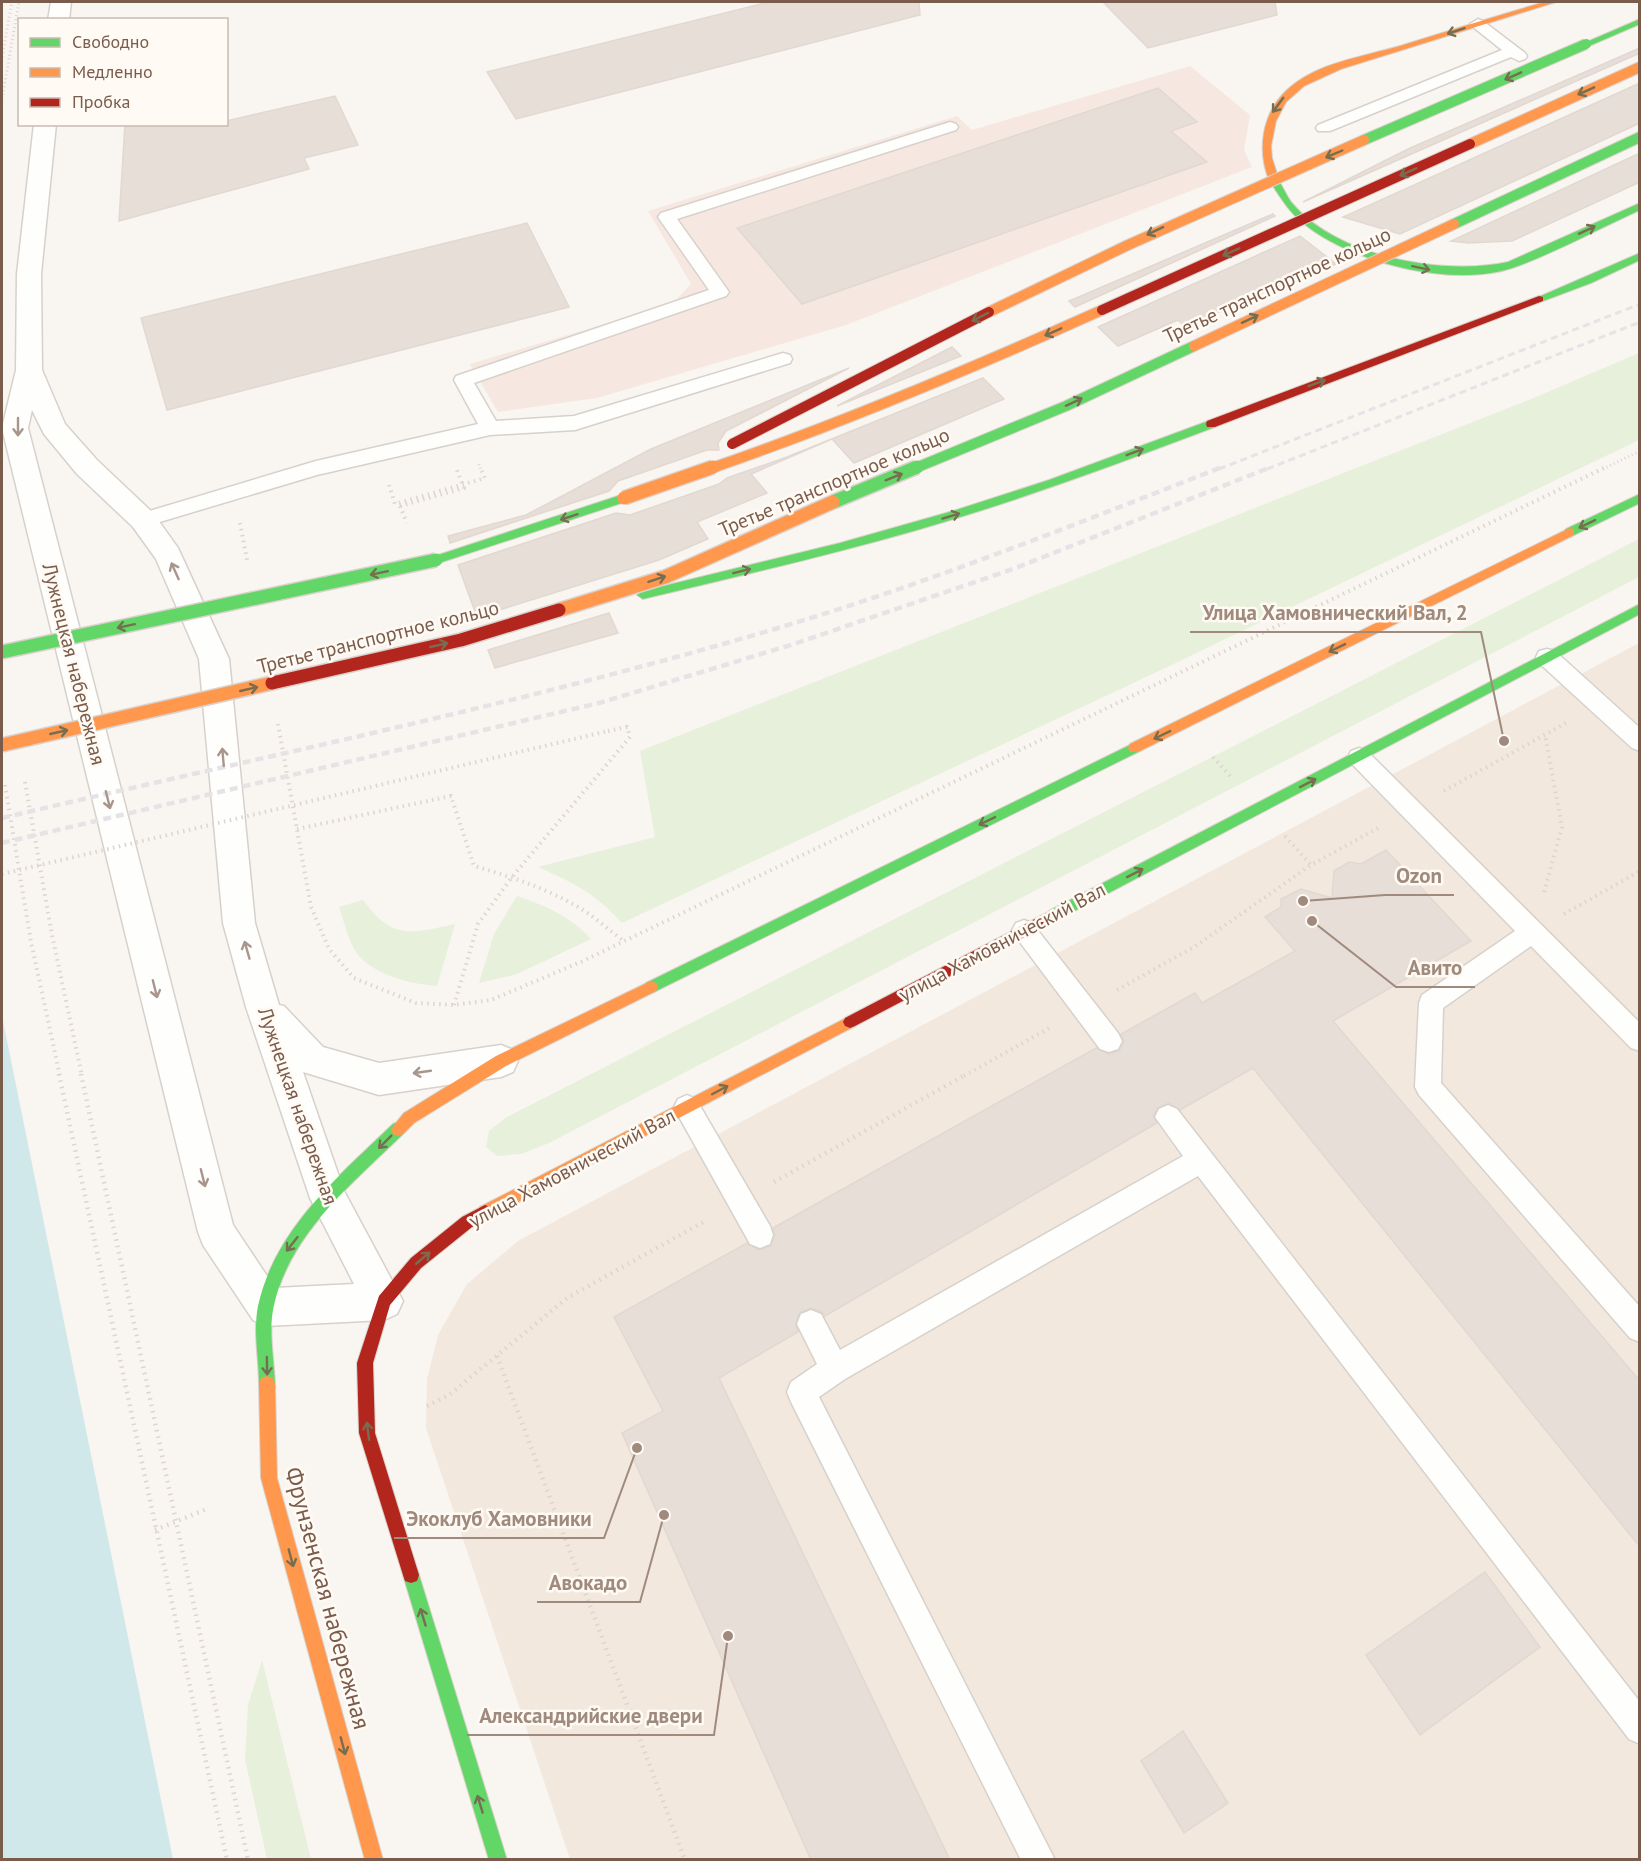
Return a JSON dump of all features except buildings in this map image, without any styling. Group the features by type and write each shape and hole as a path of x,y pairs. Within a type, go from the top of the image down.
{"main road":[{"path":"1552,2 1334,69 1297,86 1281,99 1268,120 1266,147 1269,173 1284,199 1302,216 1330,236 1362,251 1400,264 1431,270 1465,271 1498,268 1535,254 1640,206"},
{"path":"624,498 1110,252 1640,21"},
{"path":"2,652 436,561 782,444 1004,354 1640,67"},
{"name":"Третье транспортное кольцо","path":"2,745 461,640 665,577 831,503 1066,406 1640,137"},
{"path":"461,640 886,535 958,514 1167,440 1587,281 1640,256"},
{"path":"266,1307 285,1254 328,1198 410,1118 501,1061 1640,498"},
{"name":"улица Хамовнический Вал","path":"384,1301 416,1263 466,1222 1359,757 1640,608"},
{"path":"384,1301 365,1363 367,1433 498,1860"},
{"name":"Фрунзенская набережная","path":"266,1307 269,1478 374,1860"}],"street":[{"path":"58,18 61,2"},
{"name":"Лужнецкая набережная","path":"45,126 29,274 28,370 15,428 216,1232 266,1307"},
{"name":"Лужнецкая набережная","path":"28,370 53,428 87,467 143,520 168,555 214,659 239,923 263,1006 328,1198 384,1301"},
{"path":"263,1006 312,1060 378,1079 501,1061"},
{"path":"266,1307 384,1301"}],"lane":[{"path":"1324,128 1516,53 1478,24"},
{"path":"490,428 463,380 720,292 667,217 950,127"},
{"path":"143,520 316,468 490,428 575,423 783,359"},
{"path":"1547,657 1640,742"},
{"path":"1359,757 1640,1040"},
{"path":"1024,930 1109,1041"},
{"path":"1532,932 1431,1003 1428,1088 1640,1328"},
{"path":"687,1107 760,1235"},
{"path":"1168,1117 1640,1728"},
{"path":"1039,1860 801,1392 835,1369 1201,1160"},
{"path":"811,1324 835,1369"}],"path":[{"path":"2,57 12,2"},
{"path":"2,99 19,2"},
{"path":"312,907 329,949 354,978 416,1003 454,1005 491,1000 624,941 1640,451"},
{"path":"400,506 464,488 455,466"},
{"path":"400,482 388,485 395,504 485,477"},
{"path":"1150,687 1156,694"},
{"path":"427,1406 449,1395 567,1298 1194,947 1311,865 1598,705"},
{"path":"2,874 627,727 630,736 512,877 478,924 454,1005"},
{"path":"1532,932 1562,827 1545,735"},
{"path":"1214,757 1238,784"},
{"path":"24,774 52,935 248,1860"},
{"path":"5,784 31,942 227,1860"},
{"path":"297,829 451,796 474,866 512,877 582,909 624,941"},
{"path":"1282,833 1311,865"},
{"path":"1532,932 1640,872"},
{"path":"496,1356 685,1860"},
{"path":"155,1530 207,1509"}],"shaded area":[{"path":"1190,66 1250,115 1244,150 1252,167 846,325 597,398 498,412 470,364 672,304 691,284 648,211 957,116 972,130"},
{"path":"1639,643 1639,1859 570,1859 426,1428 427,1379 438,1335 467,1284 518,1241"}],"green space":[{"path":"1639,353 1639,440 1159,671 622,923 583,890 538,867 655,837 640,751 1536,397"},
{"path":"1639,539 1639,577 549,1143 521,1154 497,1156 486,1147 489,1131 505,1118"},
{"path":"517,896 557,913 575,924 591,939 517,974 479,983 494,934"},
{"path":"363,900 383,922 403,931 426,930 455,924 437,986 387,975 362,959 351,941 339,907"},
{"path":"262,1660 311,1859 267,1859 245,1759 248,1705"}],"water":[{"path":"2,1016 173,1859 2,1859"}],"railway":[{"path":"1219,469 1640,304"},
{"path":"1267,469 1640,322"},
{"path":"2,818 392,729 586,681 778,628 891,592 1222,467"},
{"path":"2,843 599,703 791,645 1013,569 1271,467"}],"traffic: fast":[{"path":"1586,44 1640,21"},
{"path":"1364,140 1586,44"},
{"path":"1454,224 1640,137"},
{"path":"1274,180 1288,204 1308,222 1332,238 1392,262 1455,272 1511,265 1640,206"},
{"path":"1539,299 1587,281 1640,256"},
{"path":"833,502 1066,406 1194,346"},
{"path":"643,595 918,526 1053,483 1211,424"},
{"path":"436,560 624,498"},
{"path":"1570,532 1640,498"},
{"path":"2,652 436,560"},
{"path":"1054,915 1640,608"},
{"path":"651,987 1134,748"},
{"path":"267,1384 266,1306 274,1279 286,1254 318,1208 398,1129"},
{"path":"411,1575 498,1860"}],"traffic: slow":[{"path":"1274,180 1267,158 1271,121 1282,100 1300,84 1338,67 1552,2"},
{"path":"1470,144 1640,67"},
{"path":"989,312 1128,245 1364,140"},
{"path":"1194,346 1454,224"},
{"path":"624,498 782,444 1004,354 1102,310"},
{"path":"559,610 665,577 833,502"},
{"path":"1134,748 1570,532"},
{"path":"2,745 272,683"},
{"path":"398,1129 409,1118 501,1061 651,987"},
{"path":"485,1212 850,1022"},
{"path":"267,1384 269,1478 374,1860"}],"traffic: jam":[{"path":"1102,310 1470,144"},
{"path":"1211,424 1539,299"},
{"path":"732,444 989,312"},
{"path":"272,683 461,640 559,610"},
{"path":"850,1022 1054,915"},
{"path":"411,1575 367,1433 365,1363 384,1301 416,1263 467,1222 485,1212"}],"place":[{"name":"Улица Хамовнический Вал, 2","path":"1504,741"},
{"name":"Ozon","path":"1303,901"},
{"name":"Авито","path":"1312,921"},
{"name":"Экоклуб Хамовники","path":"637,1448"},
{"name":"Авокадо","path":"664,1515"},
{"name":"Александрийские двери","path":"728,1636"}]}
